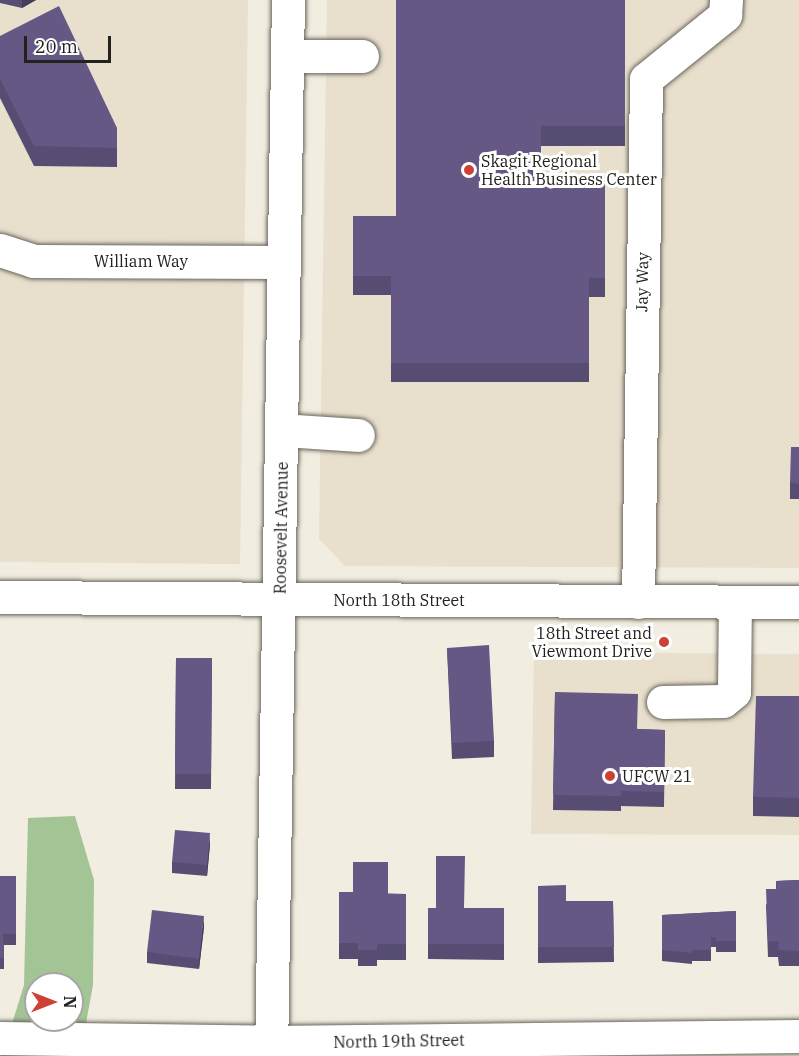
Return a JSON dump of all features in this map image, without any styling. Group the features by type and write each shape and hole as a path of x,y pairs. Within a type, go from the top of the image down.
{"street":[{"name":"Roosevelt Avenue","path":"271,1049 288,0"},
{"name":"Jay Way","path":"638,602 646,79 725,15 726,0"},
{"path":"287,56 362,56"},
{"name":"William Way","path":"0,250 33,261 284,262"},
{"path":"282,430 358,435"},
{"name":"North 18th Street","path":"0,597 799,602"},
{"path":"663,702 723,701 734,692 735,602"},
{"name":"North 19th Street","path":"0,1038 271,1049 620,1047 799,1036"}],"shaded area":[{"path":"0,0 248,0 240,564 0,562"},
{"path":"327,0 799,0 799,568 345,566 319,539"},
{"path":"534,652 799,654 799,835 531,834"}],"green space":[{"path":"75,816 94,880 93,985 80,1056 2,1056 24,985 24,1032 84,1032 84,972 24,972 28,818"}],"building":[{"name":"Skagit Regional Health Business Center","path":"396,0 625,0 625,126 541,126 541,175 605,175 605,278 589,278 589,363 391,363 391,276 353,276 353,216 396,216"},
{"path":"59,6 117,128 117,148 34,146 0,79 0,36"},
{"path":"791,447 799,447 799,484 790,483"},
{"path":"489,645 494,741 452,743 447,648"},
{"path":"176,658 212,658 211,774 175,774"},
{"name":"UFCW 21","path":"555,692 638,694 637,729 665,730 664,792 621,791 621,796 553,795"},
{"path":"756,696 799,696 799,798 753,797"},
{"path":"175,830 210,833 207,865 172,862"},
{"path":"436,856 465,856 464,908 504,908 504,944 428,944 428,908 436,908"},
{"path":"353,862 388,862 388,894 406,894 406,944 377,944 377,950 358,950 358,943 339,943 339,892 353,892"},
{"path":"0,876 16,876 16,934 3,934 4,958 0,958"},
{"path":"799,880 799,951 779,950 778,941 768,942 766,889 777,889 776,881"},
{"path":"566,885 566,901 613,901 614,947 538,947 538,886"},
{"path":"152,910 204,916 199,959 147,952"},
{"path":"736,911 736,941 716,941 716,937 711,937 711,950 692,950 692,953 662,950 662,915"}],"place":[{"name":"Skagit Regional Health Business Center","path":"469,170"},
{"name":"18th Street and Viewmont Drive","path":"664,642"},
{"name":"UFCW 21","path":"610,776"}]}
